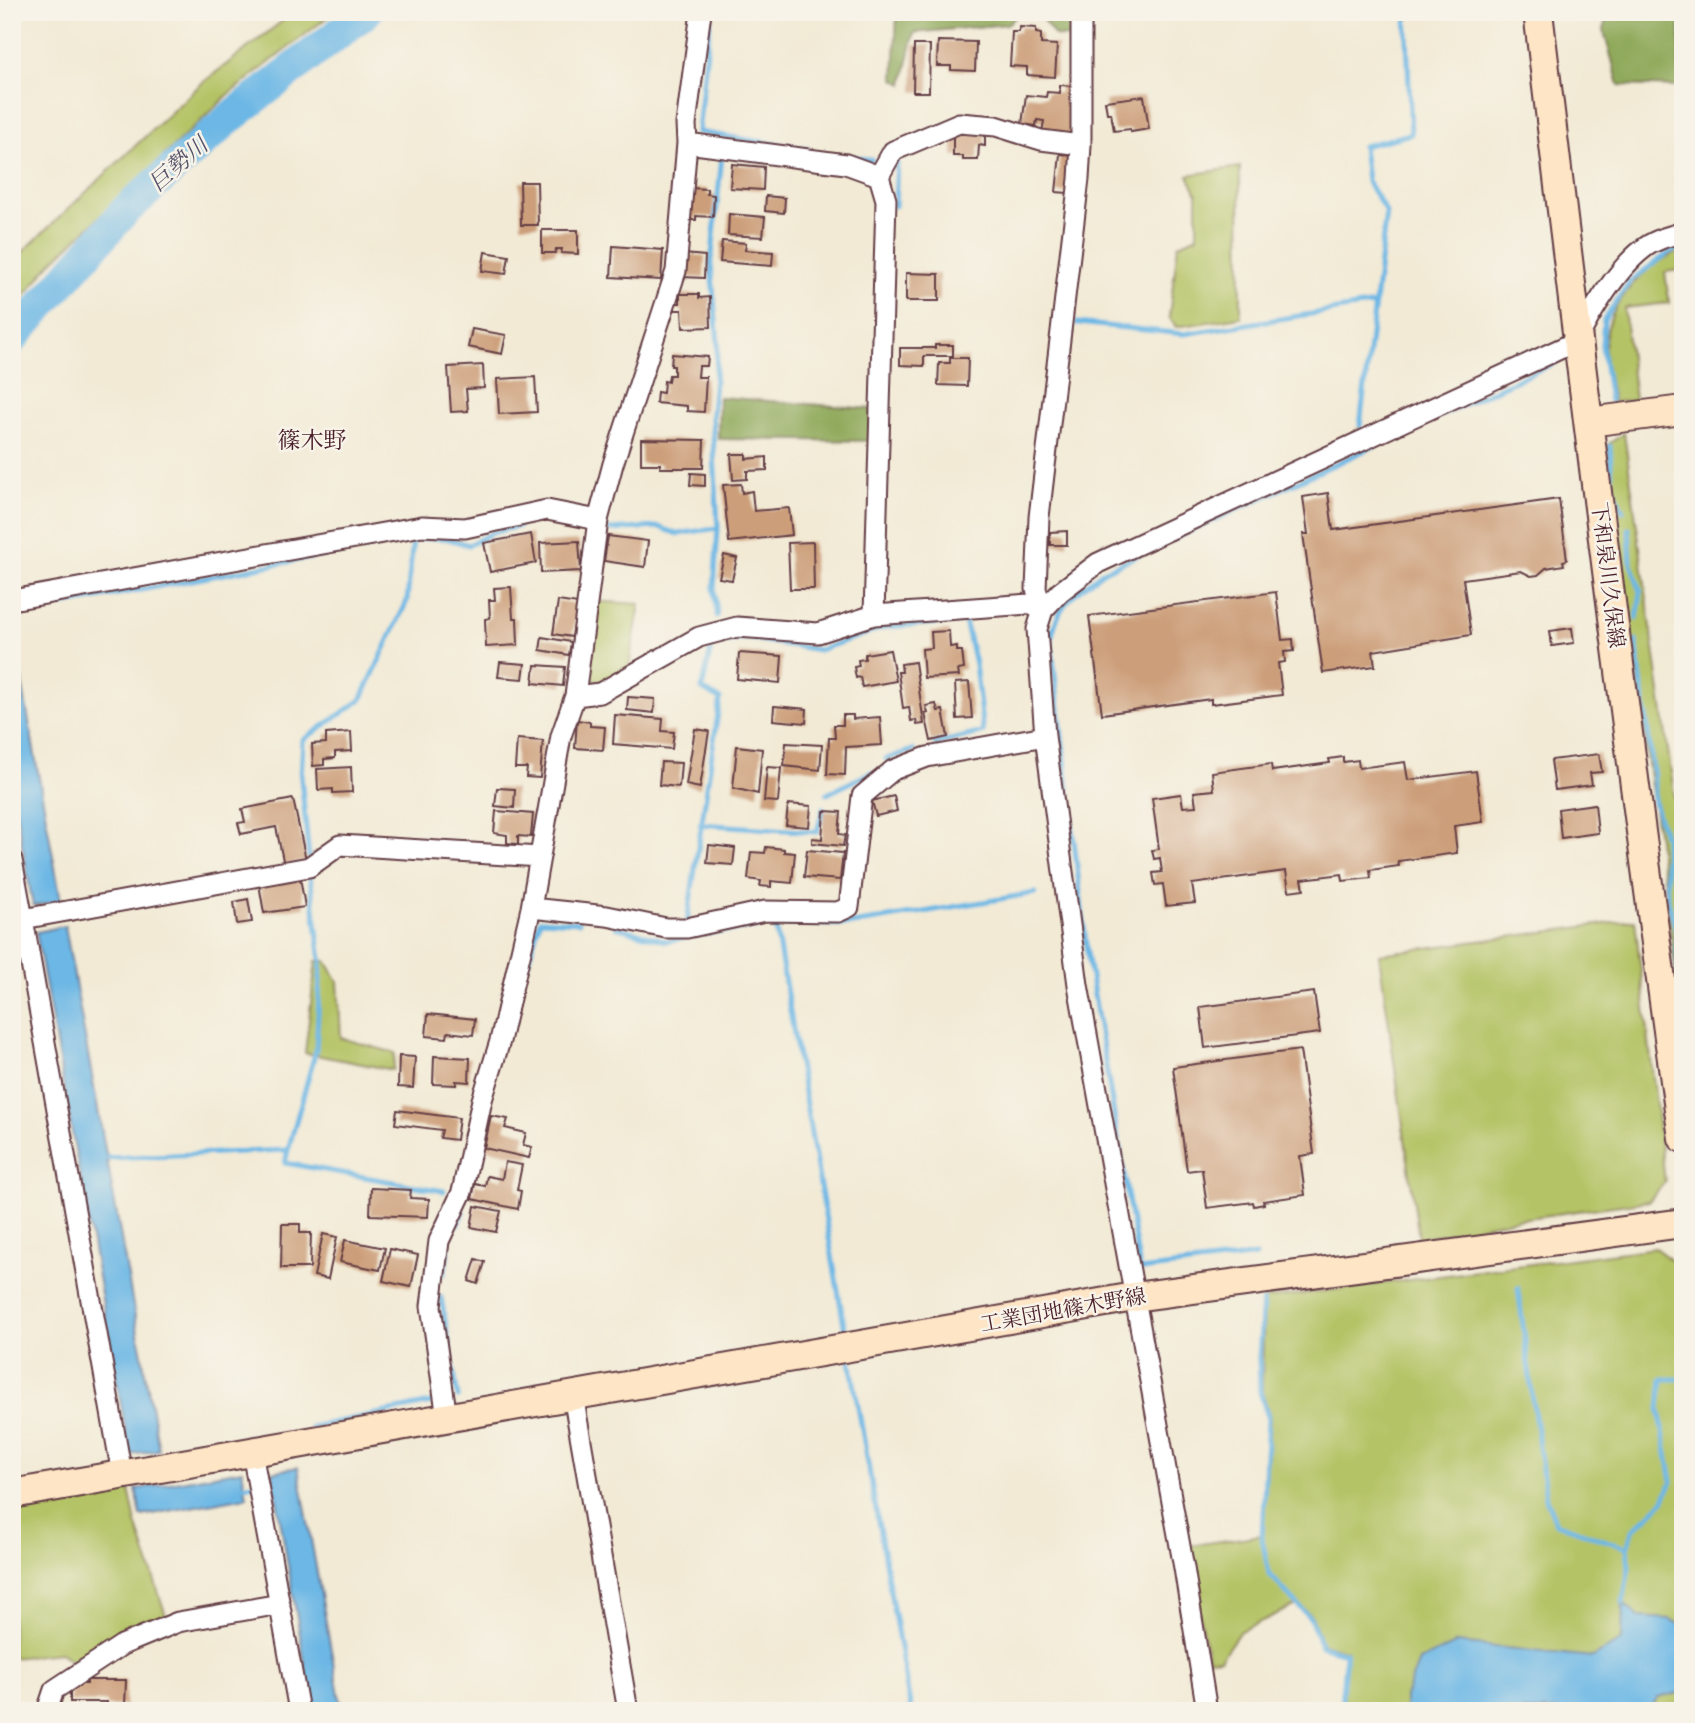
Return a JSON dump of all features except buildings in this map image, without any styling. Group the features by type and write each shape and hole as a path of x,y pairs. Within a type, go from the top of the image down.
{"street":[{"path":"447,1418 431,1306 439,1241 462,1192 482,1100 500,1041 531,908 561,736 575,696 598,520 612,464 676,271 687,143 686,124 701,12"},
{"path":"1043,610 1035,589 1039,517 1082,145 1081,12"},
{"name":"下和泉川久保線","path":"1538,12 1644,866 1683,1138"},
{"path":"874,615 886,200 880,176 892,151 959,124 996,126 1041,140 1082,145"},
{"path":"687,143 846,164 880,176"},
{"path":"1207,1711 1184,1568 1078,985 1045,736 1038,629 1043,610 1060,592 1098,563 1577,341 1590,315 1624,269 1643,249 1667,236 1683,232"},
{"path":"1589,422 1683,410"},
{"path":"12,600 422,526 465,528 547,510 598,520"},
{"path":"575,696 600,692 699,637 737,627 818,633 874,615 1028,604 1043,610"},
{"path":"531,908 607,916 676,928 765,911 838,912 849,906 862,796 893,769 927,757 1045,736"},
{"path":"23,919 309,867 340,845 540,857"},
{"path":"12,860 122,1474"},
{"name":"工業団地篠木野線","path":"12,1494 122,1474 256,1474 447,1418 573,1395 1133,1297 1683,1223"},
{"path":"573,1395 628,1711"},
{"path":"256,1474 299,1711"},
{"path":"47,1711 54,1690 122,1645 178,1622 280,1604"}],"green space":[{"path":"294,12 334,12 229,94 51,263 12,312 12,288 18,281 12,276 16,258 201,84"},
{"path":"897,12 1022,12 1007,24 914,33 903,84 894,79"},
{"path":"1037,12 1076,12 1077,38 1055,36"},
{"path":"1606,12 1677,12 1680,25 1679,87 1619,85 1604,32"},
{"path":"1240,167 1241,317 1176,327 1169,317 1178,245 1197,236 1197,194 1188,175"},
{"path":"1683,250 1683,256 1679,257 1680,270 1665,272 1669,303 1624,308 1635,400 1613,402 1605,342 1614,313 1621,299 1643,274 1655,264"},
{"path":"719,397 871,409 869,441 718,439"},
{"path":"1624,433 1683,858 1683,1027 1606,446"},
{"path":"590,601 640,604 629,667 600,683 581,674"},
{"path":"1635,920 1665,1182 1649,1201 1506,1221 1419,1239 1379,954"},
{"path":"316,961 326,961 338,981 341,1038 395,1053 393,1070 305,1053"},
{"path":"1655,1248 1675,1263 1683,1322 1683,1711 1344,1711 1347,1651 1322,1644 1312,1617 1299,1604 1240,1631 1221,1658 1208,1659 1186,1546 1263,1535 1270,1417 1262,1392 1264,1299"},
{"path":"129,1489 136,1523 167,1619 76,1664 61,1653 12,1658 12,1509"}],"water":[{"path":"12,627 61,901 33,906 12,788"},
{"path":"65,926 159,1450 130,1455 36,932"},
{"path":"298,1467 342,1711 313,1711 272,1472"},
{"path":"242,1470 247,1497 141,1516 136,1489"},
{"path":"1623,1603 1639,1617 1670,1619 1683,1626 1683,1692 1658,1698 1649,1711 1405,1711 1405,1696 1419,1661 1457,1643 1593,1657 1622,1640"}],"waterway":[{"name":"巨勢川","path":"12,339 125,211 231,117 366,12"},
{"path":"711,12 698,132 807,149"},
{"path":"1360,426 1386,212 1367,181 1363,146 1411,134 1406,12"},
{"path":"717,616 714,589 718,528 712,415 718,343 711,264 722,156"},
{"path":"848,156 872,160"},
{"path":"895,206 897,163"},
{"path":"1610,401 1602,345 1604,320 1630,281 1670,252 1683,247"},
{"path":"1077,323 1184,334 1375,304"},
{"path":"1256,1256 1140,1270 1087,953 1051,641 1054,628 1069,600 1104,571 1556,362"},
{"path":"1610,446 1612,485 1623,511"},
{"path":"565,523 587,529"},
{"path":"309,857 301,778 303,740 361,700 407,601 413,539 445,538 469,545 492,533 519,526"},
{"path":"609,530 659,527 677,534 718,528"},
{"path":"1629,529 1631,564 1641,592 1637,618"},
{"path":"12,614 388,543"},
{"path":"687,923 720,699 702,689 712,644 746,638 819,650 886,627 965,621 975,664 983,732 935,744"},
{"path":"1636,641 1654,778 1654,802 1665,838 1667,896 1676,930 1679,976 1683,984"},
{"path":"886,759 913,750"},
{"path":"827,794 872,772"},
{"path":"700,824 817,832 823,808"},
{"path":"107,1158 288,1150 316,1050 321,961 310,876"},
{"path":"845,1331 775,924 853,924 1035,893"},
{"path":"527,964 540,920 579,922"},
{"path":"616,927 667,941 688,937"},
{"path":"697,935 756,927"},
{"path":"288,1150 285,1163 444,1191"},
{"path":"458,1225 463,1212"},
{"path":"444,1274 449,1246"},
{"path":"1518,1288 1546,1499 1556,1523 1627,1548 1629,1567 1623,1603"},
{"path":"441,1297 458,1397"},
{"path":"1263,1301 1259,1357 1260,1392 1268,1417 1262,1538 1269,1574 1311,1619 1321,1646 1346,1653 1342,1711"},
{"path":"850,1360 911,1711"},
{"path":"1627,1548 1632,1531 1663,1501 1672,1482 1659,1409 1662,1379 1679,1379"},
{"path":"311,1427 431,1403"},
{"path":"240,1486 279,1481"}],"district":[{"name":"篠木野","path":"312,440"}]}
